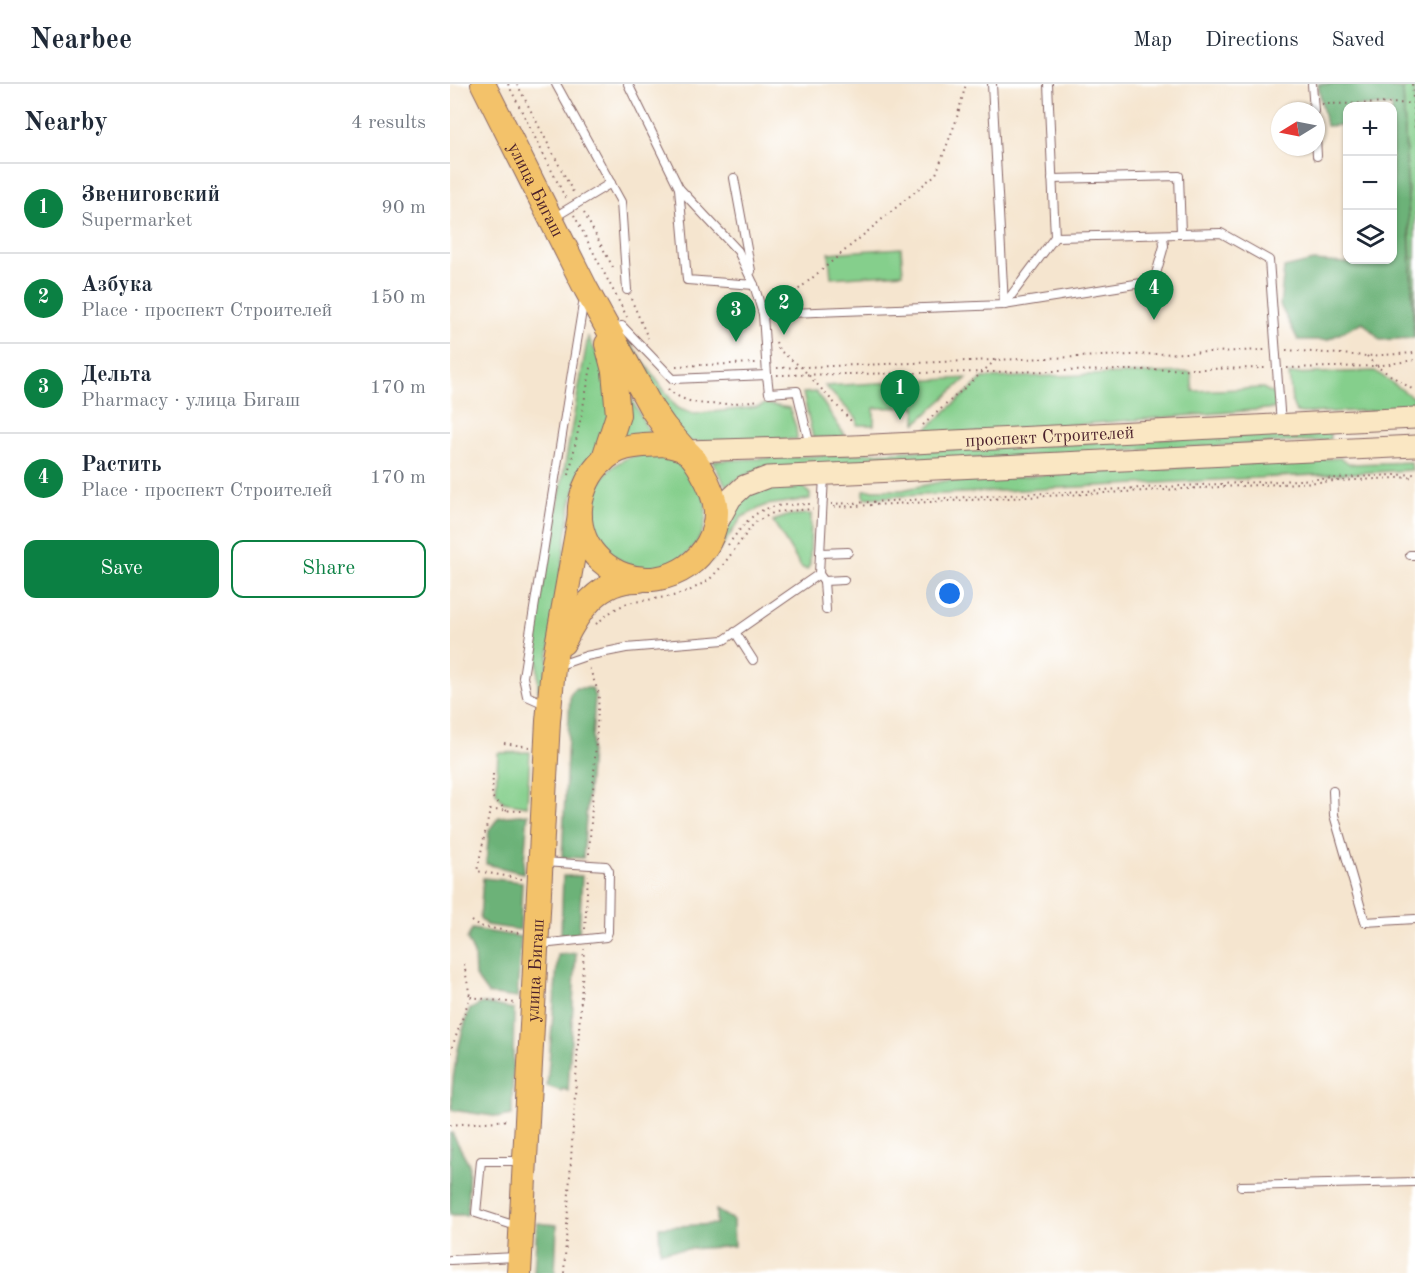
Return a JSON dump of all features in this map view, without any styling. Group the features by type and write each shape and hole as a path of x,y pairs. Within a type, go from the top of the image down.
{"main road":[{"name":"улица Бигаш","path":"483,84 561,213 608,345 617,392 618,415 603,461"},
{"name":"улица Бигаш","path":"588,293 652,409 686,451"},
{"path":"664,444 686,451 711,487 716,510 713,532 704,551 691,565 675,575 654,580 634,579 615,572 598,559 585,539 580,516 582,495 590,476 603,461 619,450 636,445 664,444"},
{"name":"улица Бигаш","path":"519,1265 553,668 580,516"},
{"name":"улица Бигаш","path":"553,668 566,638 594,595 610,584 627,579 654,580"}],"street":[{"name":"проспект Строителей","path":"686,451 810,448 1415,418"},
{"path":"1343,421 1344,450"},
{"name":"проспект Строителей","path":"713,532 731,498 744,486 768,477 1415,446"}],"lane":[{"path":"556,84 621,202 627,290"},
{"path":"628,84 679,188 738,251 754,285"},
{"path":"992,84 1004,304"},
{"path":"1004,304 1055,237 1048,84"},
{"path":"1312,84 1314,102"},
{"path":"1052,179 1179,176 1181,234"},
{"path":"734,178 754,285 763,314 769,393 797,391 810,448"},
{"path":"561,213 611,183"},
{"path":"679,188 687,280 754,285"},
{"path":"1055,237 1221,233 1269,260 1281,424"},
{"path":"763,314 1004,304 1154,281 1164,246 1163,235"},
{"path":"550,706 527,696 523,677 588,293"},
{"path":"608,329 622,326 674,379 767,375"},
{"path":"825,474 820,553 825,610"},
{"path":"820,553 848,552"},
{"path":"553,668 586,656 626,648 724,640 821,577 843,580"},
{"path":"735,632 753,660"},
{"path":"1333,791 1334,815 1365,922 1415,920"},
{"path":"536,940 584,940 606,937 608,932 609,871 606,866 589,865 540,872"},
{"path":"510,1224 476,1213 481,1161 513,1161"},
{"path":"1241,1186 1415,1182"},
{"path":"450,1260 519,1265"}],"path":[{"path":"508,84 561,213 642,346"},
{"path":"763,314 799,289 936,174 956,121 966,84"},
{"path":"1412,84 1415,128"},
{"path":"1325,107 1414,103"},
{"path":"775,341 779,350 801,367 852,422"},
{"path":"776,368 1276,350 1367,356 1415,353"},
{"path":"1367,356 1376,366 1415,391"},
{"path":"918,429 997,359"},
{"path":"664,383 670,391 691,402 718,404 760,400 767,375 1376,366 1415,360"},
{"path":"591,629 612,611 627,603 673,596 691,590 709,580 755,522 775,512 822,506 1415,476"},
{"path":"564,1273 599,694 586,656"},
{"path":"504,743 547,750"},
{"path":"493,774 492,797 507,811"},
{"path":"540,872 477,871 490,810 543,812"},
{"path":"471,921 478,926 536,940"},
{"path":"450,1053 470,997 464,964"},
{"path":"470,997 533,1006"},
{"path":"450,1125 527,1118"}],"green space":[{"path":"1318,84 1378,84 1403,89 1414,338 1380,340 1363,322 1327,340 1298,340 1280,305 1284,268 1313,261 1343,264 1397,264 1397,102 1343,102 1343,125 1326,126 1325,102 1321,102"},
{"path":"1415,84 1415,338 1403,89"},
{"path":"901,248 903,273 831,278 829,253"},
{"path":"588,337 610,379 612,405 600,449 581,467 571,504 544,689 538,691 537,620"},
{"path":"623,338 628,340 677,408 694,414 758,407 765,404 789,408 796,427 797,439 685,442"},
{"path":"1375,371 1415,399 1415,409 1296,412 1292,402 1289,374"},
{"path":"1191,372 1193,391 1263,388 1274,394 1279,408 952,435 925,430 983,378"},
{"path":"967,378 916,423 916,407 874,408 874,425 857,425 857,419 825,386"},
{"path":"626,389 652,437 622,440"},
{"path":"816,392 846,437 813,438 803,393"},
{"path":"1330,430 1330,440 768,470 748,474 726,486 712,461"},
{"path":"649,454 671,459 689,471 701,489 706,511 701,533 689,551 671,563 649,568 627,563 609,551 597,533 592,511 597,489 609,471 627,459"},
{"path":"1341,458 1350,464 1411,462 1412,470 864,498 864,490 902,490 944,481"},
{"path":"800,484 810,494 810,499 766,505 742,517 711,562 740,502 753,492 774,485"},
{"path":"811,514 810,564 807,570 801,567 773,521 790,515"},
{"path":"575,688 592,688 595,698 583,858 562,857 570,695"},
{"path":"530,752 527,806 503,802 496,792 498,753"},
{"path":"528,814 523,873 486,864 489,830 499,817"},
{"path":"563,876 582,876 579,935 561,935"},
{"path":"483,878 522,882 520,930 486,925 480,918"},
{"path":"472,929 521,937 517,998 488,994 475,976 474,954 467,939"},
{"path":"576,953 568,1091 563,1089 561,1091 547,1086 558,955"},
{"path":"482,1003 514,1009 512,1115 500,1117 452,1110 454,1072 462,1034 469,1010"},
{"path":"450,1133 469,1164 467,1215 450,1215"},
{"path":"716,1210 733,1220 734,1246 660,1251 659,1227 716,1224"},
{"path":"537,1223 557,1225 555,1273 534,1273"}],"place":[{"name":"Растить","path":"1154,320"},
{"name":"Азбука","path":"784,335"},
{"name":"Дельта","path":"736,342"},
{"name":"Звениговский","path":"900,420"}]}
